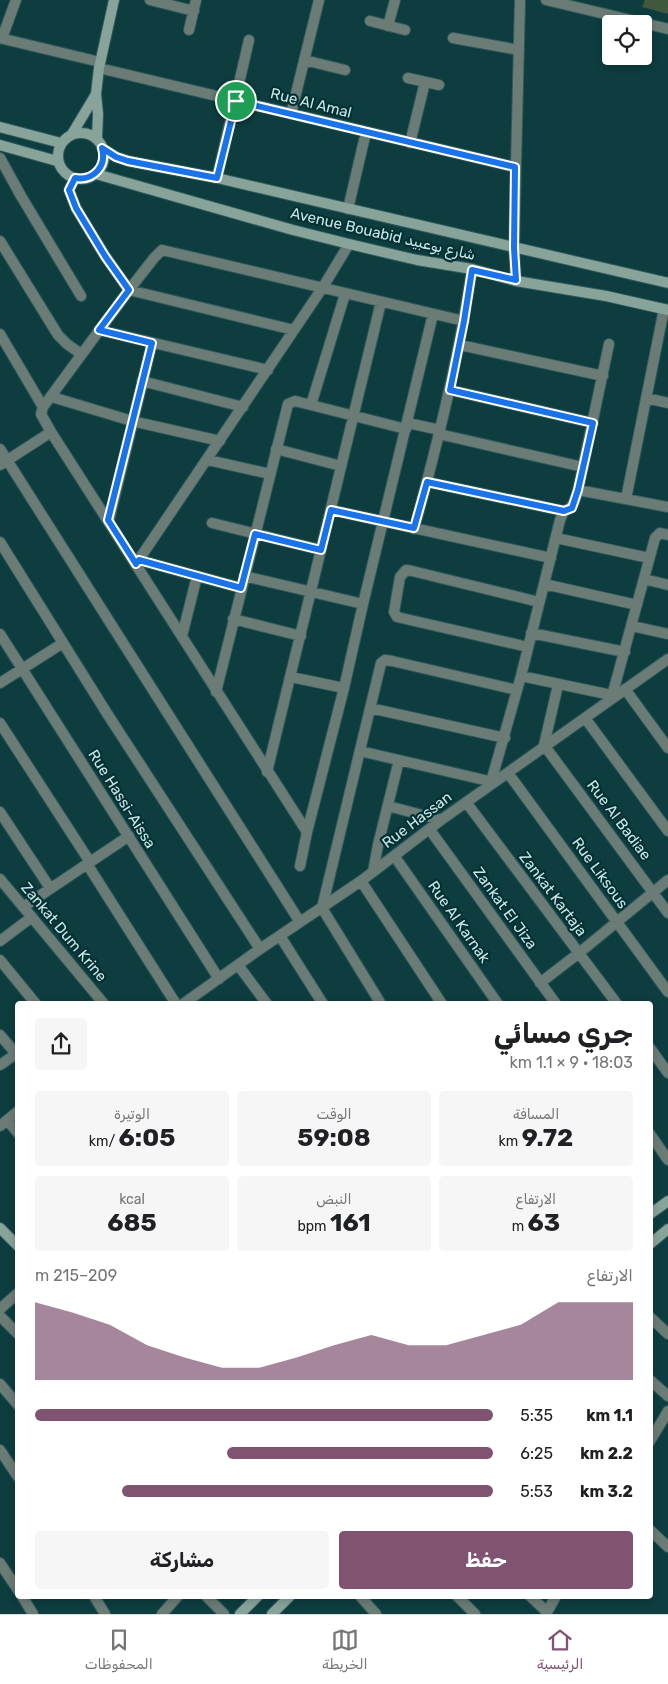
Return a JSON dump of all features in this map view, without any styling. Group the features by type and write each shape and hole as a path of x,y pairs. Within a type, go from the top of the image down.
{"street":[{"path":"1,38 16,0"},
{"path":"100,143 85,133 72,134 61,143 57,161 63,171 75,178 86,178 96,174 103,162 96,94 99,65 114,0"},
{"path":"150,0 194,11"},
{"path":"189,30 196,0"},
{"path":"291,114 319,0"},
{"path":"388,26 394,0"},
{"path":"516,280 514,248 515,167 520,0"},
{"path":"546,0 668,29"},
{"path":"370,21 405,30"},
{"name":"Rue Al Amal","path":"1,38 236,101 515,167"},
{"path":"454,38 519,50"},
{"path":"217,178 250,40"},
{"path":"304,60 345,70"},
{"path":"408,78 439,85"},
{"path":"410,143 425,82"},
{"path":"72,134 96,94"},
{"path":"0,126 61,143"},
{"path":"348,209 366,132"},
{"name":"Avenue Bouabid شارع بوعبيد","path":"100,143 116,157 128,161 217,178 668,283"},
{"path":"0,145 57,161"},
{"path":"0,158 81,296"},
{"name":"Avenue Bouabid شارع بوعبيد","path":"96,174 285,228 349,244 417,260 606,296 666,310"},
{"path":"75,178 69,190 76,208 105,256 129,290 294,330"},
{"path":"0,241 58,335 81,354"},
{"path":"138,562 243,408 323,287 349,244"},
{"path":"307,832 216,692 138,562 108,520 51,432 41,414 43,407 129,290 162,250 464,321"},
{"path":"414,528 450,390 460,345 472,270"},
{"path":"311,405 345,294"},
{"path":"267,772 381,302"},
{"path":"626,499 666,310"},
{"path":"300,866 433,314"},
{"path":"99,330 268,370"},
{"path":"0,334 43,407"},
{"path":"108,520 152,343"},
{"path":"427,482 564,511 568,510 573,506 578,490 604,376 609,344"},
{"path":"460,345 604,376"},
{"path":"142,381 243,408"},
{"path":"450,390 593,423"},
{"path":"52,397 132,421 220,441"},
{"path":"646,398 668,403"},
{"path":"216,692 288,404 295,401 354,416 440,432 583,467"},
{"path":"3,463 51,432"},
{"path":"0,449 3,463 300,922"},
{"path":"276,449 341,466"},
{"path":"208,460 270,474"},
{"path":"578,490 668,507"},
{"path":"331,510 551,558"},
{"path":"360,751 492,782 564,511"},
{"path":"212,523 321,550"},
{"path":"521,676 614,696 656,536 660,533 668,535"},
{"path":"556,538 649,558"},
{"path":"0,542 62,643 260,949"},
{"path":"138,562 241,588"},
{"path":"528,647 397,617 394,612 400,577 406,570 412,571 539,602"},
{"path":"182,636 197,576"},
{"path":"244,576 363,604"},
{"path":"644,579 668,585"},
{"path":"544,584 637,605"},
{"path":"233,619 301,636"},
{"path":"632,626 668,634"},
{"path":"531,633 625,652"},
{"name":"Rue Hassi-Aissa","path":"0,634 219,979"},
{"path":"0,683 62,643"},
{"path":"379,1001 322,908 380,666 385,660 517,690"},
{"name":"Rue Hassan","path":"187,1001 361,881 544,745 667,662"},
{"path":"290,678 344,688"},
{"path":"544,745 558,684"},
{"path":"625,690 668,748"},
{"path":"370,708 504,738"},
{"path":"585,718 668,831"},
{"path":"0,723 174,1001"},
{"name":"Rue Al Badiae","path":"544,745 668,913"},
{"path":"373,872 399,760"},
{"name":"Rue Liksous","path":"508,773 668,992"},
{"name":"Zankat Kartaja","path":"466,802 615,1001"},
{"path":"388,806 441,820"},
{"path":"0,812 50,888"},
{"name":"Zankat El Jiza","path":"430,830 554,1001"},
{"path":"23,906 129,836"},
{"name":"Rue Al Karnak","path":"394,857 496,1001"},
{"name":"Zankat Dum Krine","path":"0,879 102,1001"},
{"path":"540,983 668,880"},
{"path":"361,881 440,1001"},
{"path":"0,941 32,917"},
{"path":"280,936 321,1001"},
{"path":"0,960 34,1001"},
{"path":"238,966 265,1001"},
{"path":"0,1035 15,1053"},
{"path":"653,1052 668,1073"},
{"path":"0,1066 15,1056"},
{"path":"15,1113 3,1123 15,1131"},
{"path":"653,1138 668,1160"},
{"path":"653,1212 668,1201"},
{"path":"0,1228 15,1243"},
{"path":"653,1242 666,1234"},
{"path":"0,1309 15,1296"},
{"path":"0,1316 15,1331"},
{"path":"653,1320 668,1334"},
{"path":"653,1383 668,1396"},
{"path":"0,1384 15,1402"},
{"path":"653,1434 668,1411"},
{"path":"0,1450 15,1472"},
{"path":"653,1533 668,1548"},
{"path":"0,1563 15,1586"},
{"path":"24,1599 33,1614"},
{"path":"96,1599 105,1614"},
{"path":"162,1614 175,1599"},
{"path":"209,1599 224,1614"},
{"path":"240,1614 255,1599"},
{"path":"274,1613 287,1599"},
{"path":"363,1599 376,1614"},
{"path":"461,1599 475,1614"},
{"path":"533,1599 546,1613 554,1599"}],"green space":[{"path":"645,0 668,0 668,14 642,7"}],"route":[{"path":"236,101 515,167 514,248 516,280 472,270 450,390 593,423 578,490 572,508 564,511 427,482 414,528 331,510 321,550 255,534 241,588 139,560 136,564 108,520 152,343 99,330 129,290 105,256 76,208 69,190 75,178 86,178 96,174 103,162 104,154 102,148 116,157 128,161 217,178 236,101"}]}
